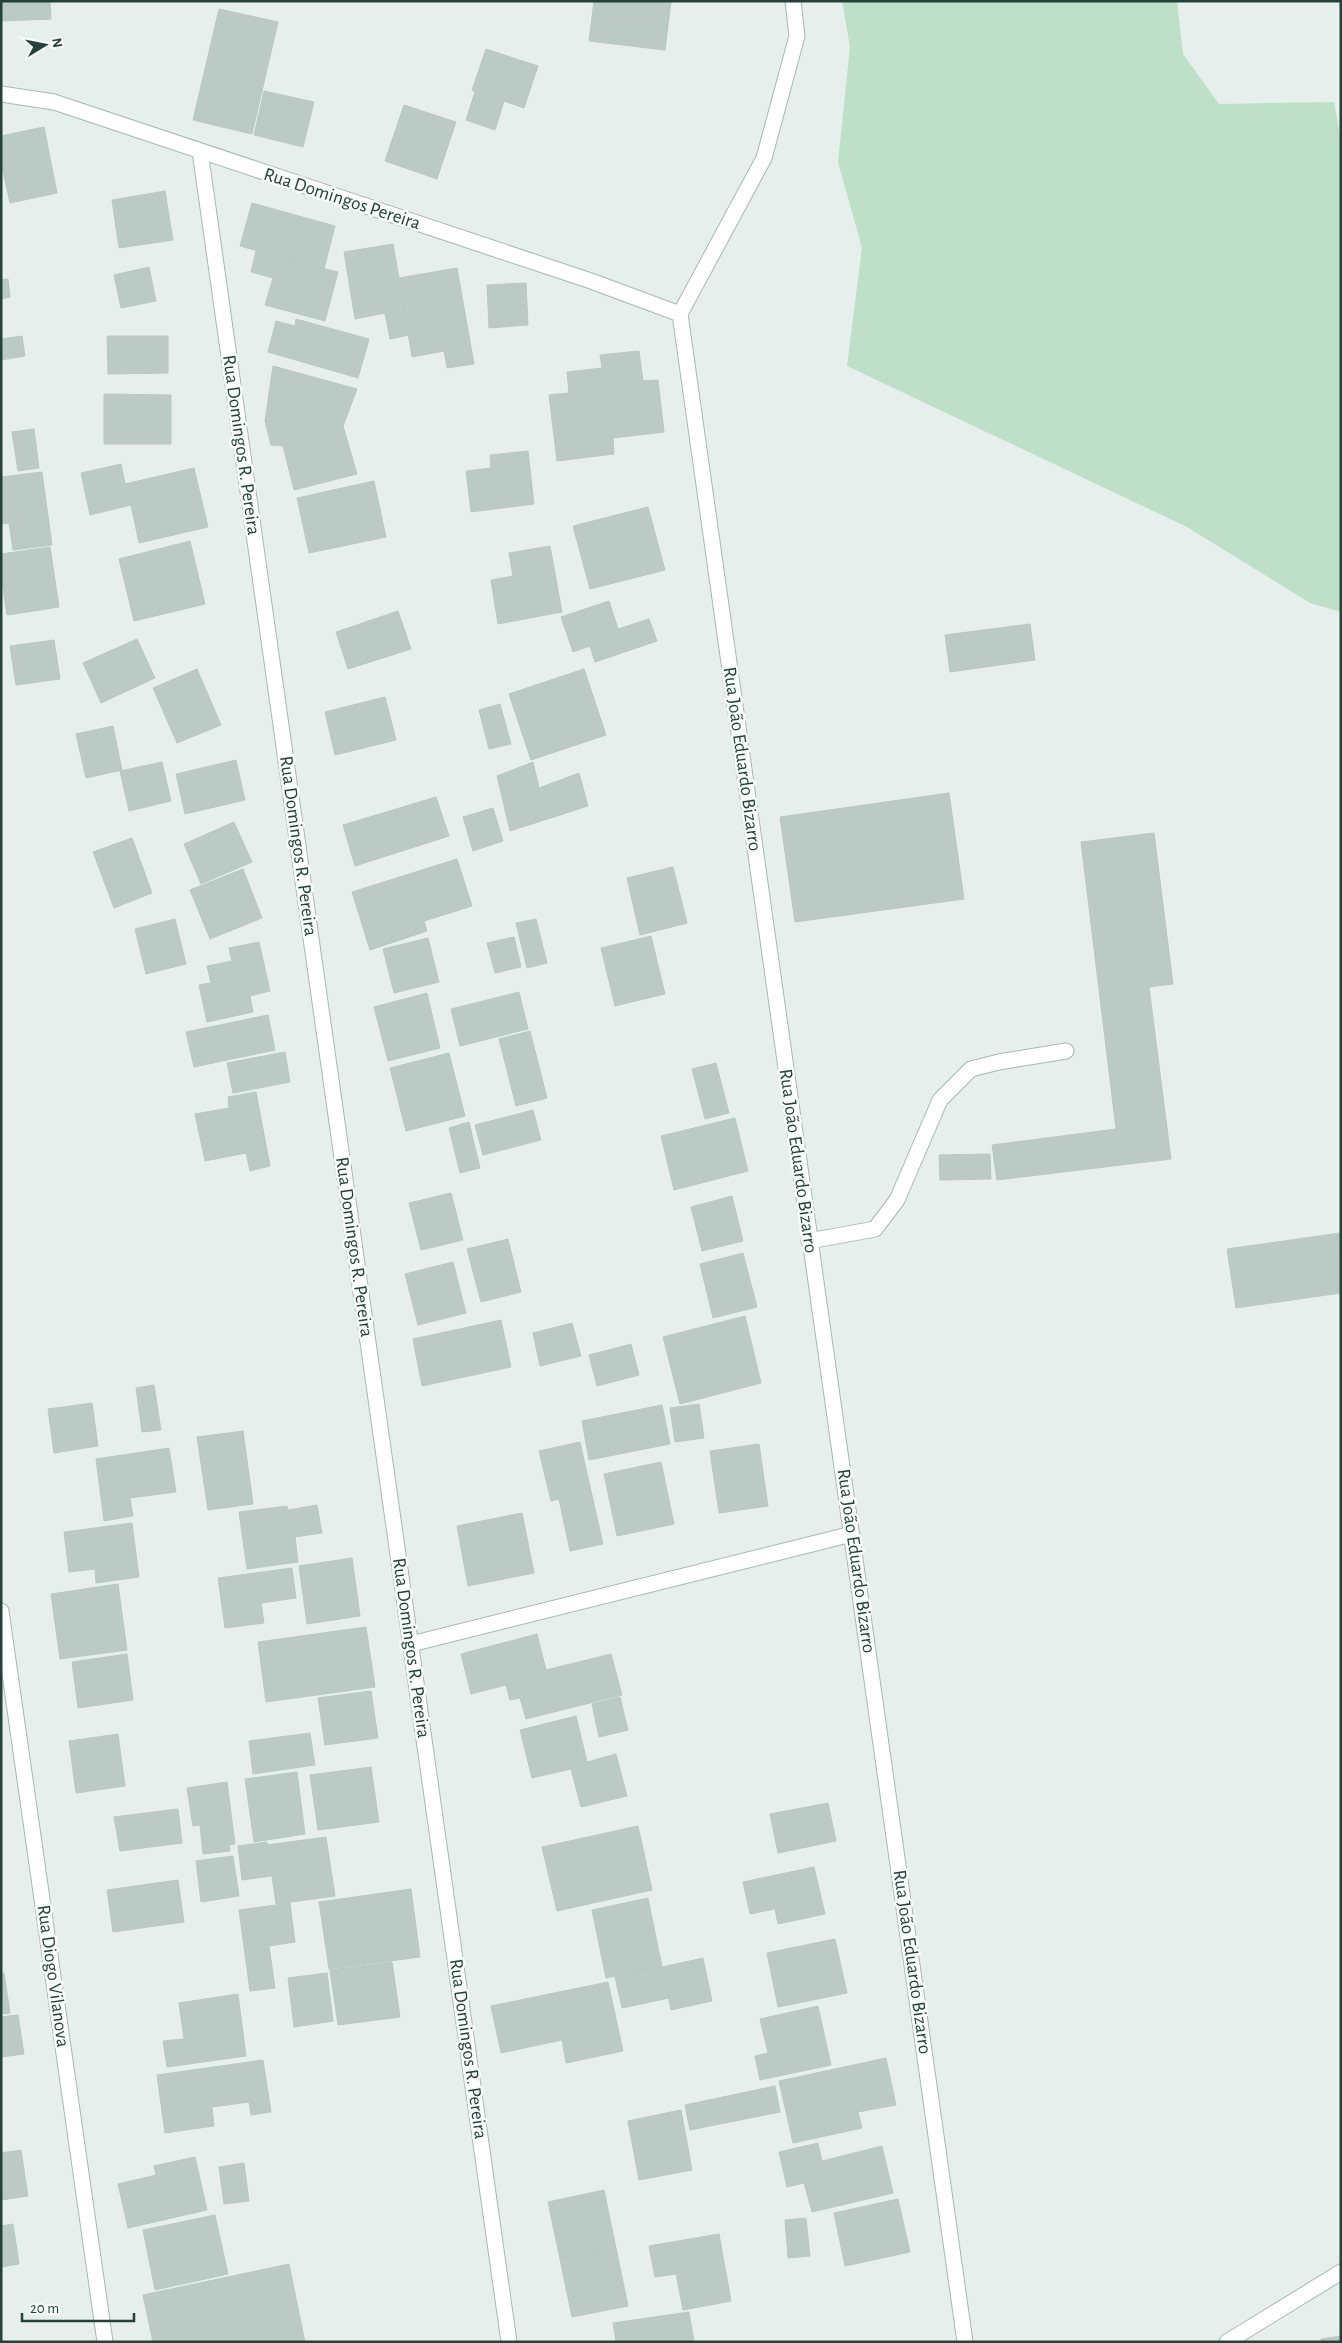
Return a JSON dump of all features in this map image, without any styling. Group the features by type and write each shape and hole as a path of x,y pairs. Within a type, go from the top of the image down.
{"street":[{"path":"680,314 764,158 797,36 793,1"},
{"name":"Rua Domingos Pereira","path":"1,94 54,102 591,281 680,314"},
{"name":"Rua Domingos R. Pereira","path":"200,151 509,2342"},
{"name":"Rua João Eduardo Bizarro","path":"680,314 965,2342"},
{"path":"809,1241 876,1229 897,1200 940,1100 970,1069 998,1062 1066,1051"},
{"path":"411,1644 852,1534"},
{"name":"Rua Diogo Vilanova","path":"1,1611 8,1713 105,2342"},
{"path":"1227,2342 1341,2272"}],"green space":[{"path":"842,1 1177,1 1183,54 1219,104 1334,102 1341,141 1341,612 1310,603 1187,527 847,366 862,248 838,162 850,47"}],"building":[{"path":"1,1 50,1 51,19 2,21"},
{"path":"594,1 671,1 665,50 589,41"},
{"path":"219,9 278,22 252,134 193,120"},
{"path":"486,49 538,66 524,108 504,101 495,130 466,120 475,92 472,90"},
{"path":"264,91 314,102 303,147 254,135"},
{"path":"404,105 456,122 437,179 385,161"},
{"path":"44,127 57,193 10,203 1,162 1,136"},
{"path":"165,191 173,240 119,248 112,200"},
{"path":"252,203 335,226 324,269 240,246"},
{"path":"393,244 409,335 390,339 385,313 355,319 344,252"},
{"path":"256,251 338,272 325,321 265,305 273,278 251,272"},
{"path":"149,267 156,301 121,308 114,275"},
{"path":"457,268 474,364 447,368 444,351 412,357 399,278"},
{"path":"8,279 10,297 1,299 1,280"},
{"path":"526,283 528,325 489,328 487,285"},
{"path":"296,319 369,339 358,378 268,352 276,321 295,326"},
{"path":"22,336 25,356 1,360 1,339"},
{"path":"107,336 168,336 168,373 108,374"},
{"path":"639,351 643,381 658,380 664,432 613,438 614,454 557,461 549,395 569,393 567,372 602,368 600,355"},
{"path":"273,366 357,389 343,426 265,421"},
{"path":"104,394 171,395 171,444 104,444"},
{"path":"265,421 343,426 357,474 294,490 283,446 271,445"},
{"path":"34,429 39,468 18,471 12,432"},
{"path":"528,451 534,504 471,512 466,471 491,468 490,455"},
{"path":"121,464 125,484 194,468 208,527 139,543 131,505 90,515 81,473"},
{"path":"42,472 52,545 13,550 9,523 1,524 1,477"},
{"path":"374,481 386,537 309,553 297,498"},
{"path":"648,507 665,570 590,589 573,526"},
{"path":"190,541 205,604 134,621 119,559"},
{"path":"550,546 562,612 498,624 491,580 513,576 509,553"},
{"path":"50,547 59,607 7,615 1,574 1,554"},
{"path":"609,601 618,629 649,619 657,641 595,662 590,646 573,652 561,617"},
{"path":"398,611 411,649 348,669 336,632"},
{"path":"1030,624 1035,660 950,672 945,635"},
{"path":"137,639 155,678 101,703 83,663"},
{"path":"54,640 60,679 16,685 10,646"},
{"path":"197,669 221,725 177,743 153,688"},
{"path":"584,669 606,735 531,760 509,694"},
{"path":"385,697 396,740 335,755 325,712"},
{"path":"500,704 511,744 489,749 479,710"},
{"path":"113,726 122,770 86,778 76,734"},
{"path":"236,760 245,800 185,814 176,774"},
{"path":"162,762 171,801 129,811 120,771"},
{"path":"533,762 539,788 579,773 588,806 510,831 497,776"},
{"path":"949,793 964,899 795,922 780,817"},
{"path":"436,797 449,836 355,866 343,825"},
{"path":"493,808 503,841 473,851 463,817"},
{"path":"234,822 252,862 201,884 184,844"},
{"path":"1154,833 1173,984 1149,987 1171,1159 997,1180 992,1145 1116,1129 1081,842"},
{"path":"132,838 152,893 114,908 93,852"},
{"path":"457,859 472,906 424,921 427,931 370,950 352,892"},
{"path":"673,867 687,923 640,935 627,878"},
{"path":"243,869 262,918 210,939 190,890"},
{"path":"175,919 186,964 146,974 135,929"},
{"path":"536,919 547,963 527,968 516,923"},
{"path":"651,936 665,994 615,1006 601,948"},
{"path":"514,937 521,967 495,973 487,943"},
{"path":"428,938 439,982 394,993 383,949"},
{"path":"259,942 270,991 250,996 253,1012 207,1022 199,985 211,983 207,966 232,961 229,948"},
{"path":"519,992 528,1029 460,1046 451,1009"},
{"path":"427,993 440,1048 388,1061 374,1007"},
{"path":"268,1015 275,1050 194,1067 186,1032"},
{"path":"530,1031 547,1098 516,1106 499,1039"},
{"path":"285,1052 290,1082 233,1093 227,1063"},
{"path":"449,1053 465,1116 406,1131 390,1068"},
{"path":"716,1063 729,1113 705,1119 692,1069"},
{"path":"256,1092 270,1166 250,1171 246,1153 205,1161 195,1114 229,1108 228,1097"},
{"path":"533,1110 541,1140 483,1155 475,1125"},
{"path":"735,1118 748,1171 674,1190 661,1136"},
{"path":"469,1122 480,1168 460,1173 449,1128"},
{"path":"990,1154 991,1179 940,1180 939,1155"},
{"path":"451,1193 463,1240 421,1250 409,1203"},
{"path":"732,1196 743,1241 702,1251 691,1207"},
{"path":"1340,1233 1341,1293 1236,1308 1227,1249"},
{"path":"508,1239 521,1292 481,1302 467,1249"},
{"path":"743,1253 757,1307 713,1318 700,1264"},
{"path":"453,1262 466,1313 418,1325 405,1274"},
{"path":"745,1316 761,1383 680,1404 663,1337"},
{"path":"501,1320 511,1367 422,1386 413,1339"},
{"path":"572,1323 581,1356 540,1366 533,1333"},
{"path":"631,1344 639,1375 597,1386 589,1355"},
{"path":"154,1385 161,1430 142,1432 136,1388"},
{"path":"92,1403 98,1446 54,1453 48,1409"},
{"path":"699,1404 704,1438 675,1442 670,1408"},
{"path":"662,1405 670,1444 589,1460 582,1421"},
{"path":"243,1431 253,1504 208,1510 197,1437"},
{"path":"580,1442 603,1544 570,1551 559,1499 551,1501 539,1451"},
{"path":"759,1444 768,1506 719,1513 710,1451"},
{"path":"169,1448 176,1492 130,1498 133,1516 104,1521 96,1459"},
{"path":"661,1462 674,1524 617,1536 604,1474"},
{"path":"317,1505 322,1533 295,1537 298,1562 247,1569 239,1512 287,1506 288,1510"},
{"path":"522,1513 534,1573 468,1586 457,1526"},
{"path":"132,1523 139,1577 96,1583 95,1569 69,1572 64,1532"},
{"path":"352,1558 360,1616 307,1624 299,1566"},
{"path":"292,1568 296,1598 261,1603 264,1623 225,1628 218,1578"},
{"path":"118,1584 127,1650 60,1659 51,1594"},
{"path":"366,1627 375,1687 266,1702 258,1642"},
{"path":"537,1634 546,1670 611,1654 622,1695 526,1719 520,1698 510,1700 506,1685 471,1694 461,1654"},
{"path":"127,1654 133,1700 78,1708 72,1662"},
{"path":"371,1691 378,1738 325,1745 318,1698"},
{"path":"620,1697 628,1730 599,1737 592,1704"},
{"path":"576,1716 587,1762 616,1754 627,1796 581,1807 571,1769 532,1778 520,1730"},
{"path":"310,1733 315,1765 253,1774 249,1741"},
{"path":"118,1734 125,1786 76,1793 69,1741"},
{"path":"371,1767 379,1822 318,1830 310,1775"},
{"path":"297,1772 305,1834 254,1842 245,1779"},
{"path":"227,1782 235,1844 229,1845 230,1851 203,1854 200,1825 193,1826 187,1788"},
{"path":"828,1803 836,1841 778,1853 770,1814"},
{"path":"178,1809 182,1843 120,1851 114,1817"},
{"path":"638,1826 652,1890 557,1911 542,1847"},
{"path":"326,1837 335,1896 276,1904 272,1876 242,1880 238,1846 267,1842 267,1845"},
{"path":"233,1856 239,1896 201,1902 196,1861"},
{"path":"814,1867 825,1914 778,1924 775,1909 750,1914 743,1882"},
{"path":"178,1880 184,1922 113,1932 107,1890"},
{"path":"411,1889 420,1957 329,1969 319,1902"},
{"path":"648,1898 662,1967 606,1978 592,1910"},
{"path":"290,1903 295,1942 269,1946 275,1988 250,1991 239,1910"},
{"path":"835,1939 847,1993 778,2007 767,1953"},
{"path":"703,1958 712,2001 671,2010 662,1967"},
{"path":"392,1962 400,2017 338,2025 330,1970"},
{"path":"662,1967 669,1998 622,2008 615,1977"},
{"path":"4,1973 10,2013 1,2014 1,1974"},
{"path":"327,1973 333,2021 294,2027 288,1978"},
{"path":"608,1982 623,2051 566,2063 562,2040 501,2053 491,2006"},
{"path":"238,1994 246,2056 167,2067 163,2041 184,2039 179,2003"},
{"path":"818,2006 831,2065 760,2080 755,2056 768,2053 760,2019"},
{"path":"18,2015 24,2054 1,2057 1,2017"},
{"path":"886,2058 896,2105 858,2112 862,2128 793,2143 779,2081"},
{"path":"263,2060 271,2112 251,2115 249,2102 212,2107 214,2126 165,2133 157,2075"},
{"path":"775,2086 780,2112 690,2130 685,2105"},
{"path":"681,2110 692,2170 639,2180 628,2121"},
{"path":"818,2143 822,2161 882,2146 893,2193 812,2212 804,2183 787,2187 779,2152"},
{"path":"21,2150 28,2196 1,2200 1,2153"},
{"path":"195,2157 207,2210 128,2228 118,2184 156,2175 154,2166"},
{"path":"244,2163 249,2201 224,2204 219,2167"},
{"path":"604,2190 616,2248 560,2259 548,2202"},
{"path":"898,2199 910,2252 845,2266 834,2213"},
{"path":"215,2215 228,2274 155,2290 143,2230"},
{"path":"806,2218 810,2256 788,2258 785,2220"},
{"path":"13,2224 19,2264 1,2267 1,2226"},
{"path":"719,2234 731,2301 683,2310 676,2274 655,2277 649,2246"},
{"path":"616,2248 628,2306 572,2317 560,2259"},
{"path":"289,2264 305,2342 153,2342 143,2295"},
{"path":"689,2312 694,2342 616,2342 613,2323"},
{"path":"1341,2336 1341,2342 1321,2342 1321,2339"}]}
